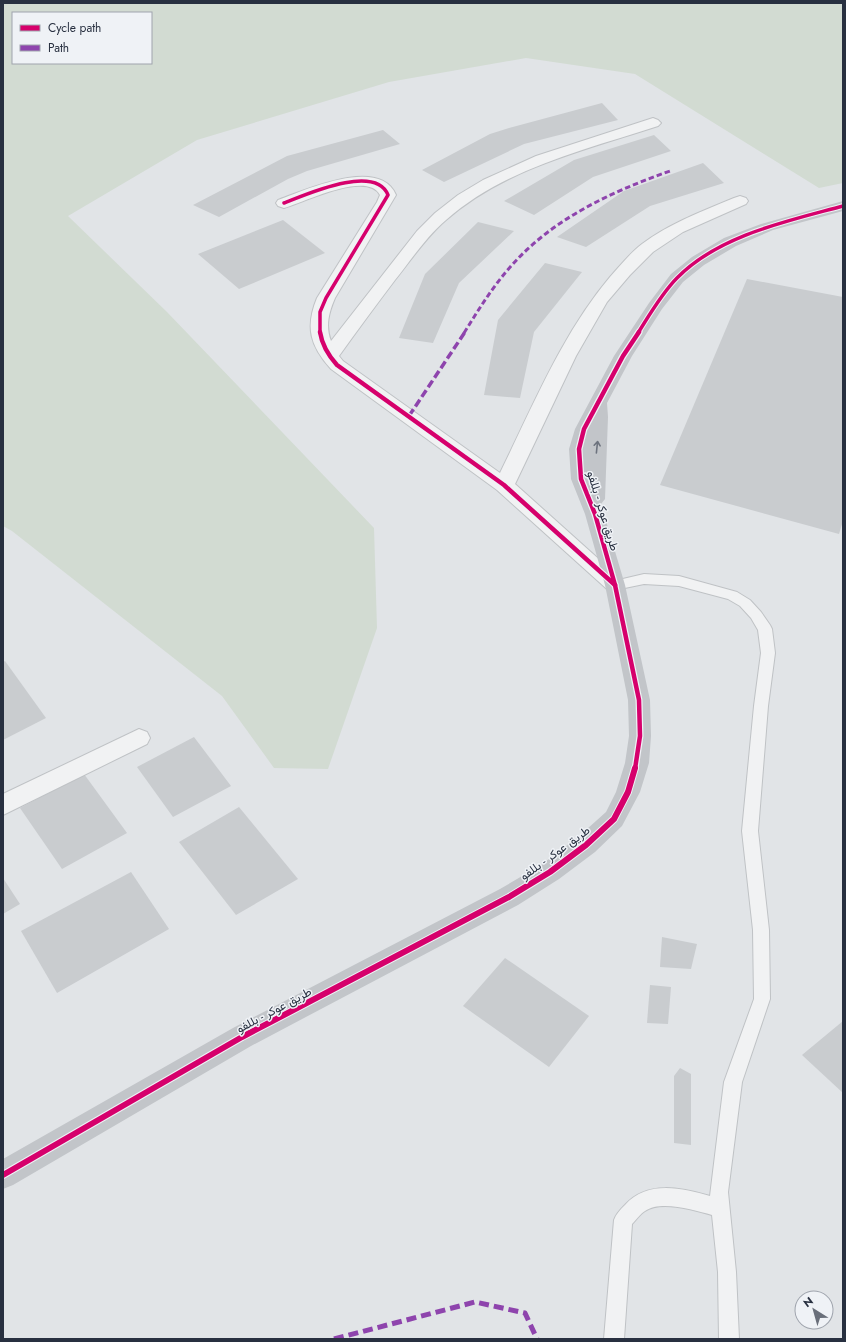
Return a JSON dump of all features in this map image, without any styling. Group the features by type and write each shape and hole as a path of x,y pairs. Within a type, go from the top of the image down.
{"street":[{"path":"329,356 418,238 441,216 461,201 496,180 531,164 653,123"},
{"path":"284,203 346,182 370,182 386,190 388,195 385,202 326,298 320,312 319,324 321,339 329,356 353,378 504,485 615,585"},
{"path":"504,485 566,356 600,300 614,282 646,248 662,238 740,201"},
{"name":"طريق عوكر - بللفو","path":"3,1175 242,1037 509,896 550,872 586,845 614,819 628,792 637,763 640,736 639,700 615,585 596,514 595,474 599,428 599,400 623,356 655,307 677,278 698,261 730,242 767,227 843,206"},
{"path":"3,805 139,738"}],"lane":[{"path":"615,585 644,580 679,581 712,589 732,595 745,603 756,615 765,629 768,653 761,706 750,831 761,930 762,999 733,1082 719,1192 727,1272 729,1339"},
{"path":"614,1339 624,1220 640,1204 650,1199 679,1197 720,1208"}],"shaded area":[{"path":"3,3 843,3 843,183 819,188 635,74 526,58 389,82 197,140 68,216 167,312 374,528 377,628 328,769 274,768 222,696 12,531 3,526"}],"building":[{"path":"602,103 618,120 524,144 444,182 422,170 490,134"},
{"path":"383,130 400,144 307,171 288,179 219,217 193,205 287,156"},
{"path":"654,135 671,151 593,177 534,215 504,201 574,160"},
{"path":"703,163 724,183 650,206 586,247 557,237 624,191"},
{"path":"283,220 325,253 239,289 198,254"},
{"path":"478,222 514,231 459,283 433,343 399,338 425,274"},
{"path":"545,263 582,272 534,332 520,398 484,395 498,320"},
{"path":"747,279 843,297 843,521 839,534 660,485"},
{"path":"5,661 46,718 3,740 3,662"},
{"path":"194,737 231,786 173,817 137,767"},
{"path":"84,774 127,833 62,869 20,808"},
{"path":"239,807 298,879 236,915 179,842"},
{"path":"131,872 169,929 57,993 21,931"},
{"path":"3,878 20,904 3,914"},
{"path":"662,937 697,944 691,969 660,967"},
{"path":"505,958 589,1016 549,1067 463,1006"},
{"path":"650,985 671,987 668,1024 647,1023"},
{"path":"843,1021 843,1093 802,1055"},
{"path":"680,1068 691,1074 691,1145 674,1143 674,1076"}],"marked path":[{"path":"409,416 491,291 522,254 549,231 582,209 634,184 670,171"},
{"path":"334,1339 475,1302 525,1313 537,1339"}],"cycle path":[{"path":"284,203 336,184 350,182 363,181 375,184 386,190 388,195 385,202 326,298 320,312 319,324 321,339 329,356 337,365 504,485 615,585"},
{"path":"3,1175 242,1037 509,897 550,872 586,845 614,819 628,792 637,763 640,736 639,700 615,585 595,514 581,479 579,449 584,429 623,356 655,307 677,278 698,261 730,242 767,227 843,206"}]}
